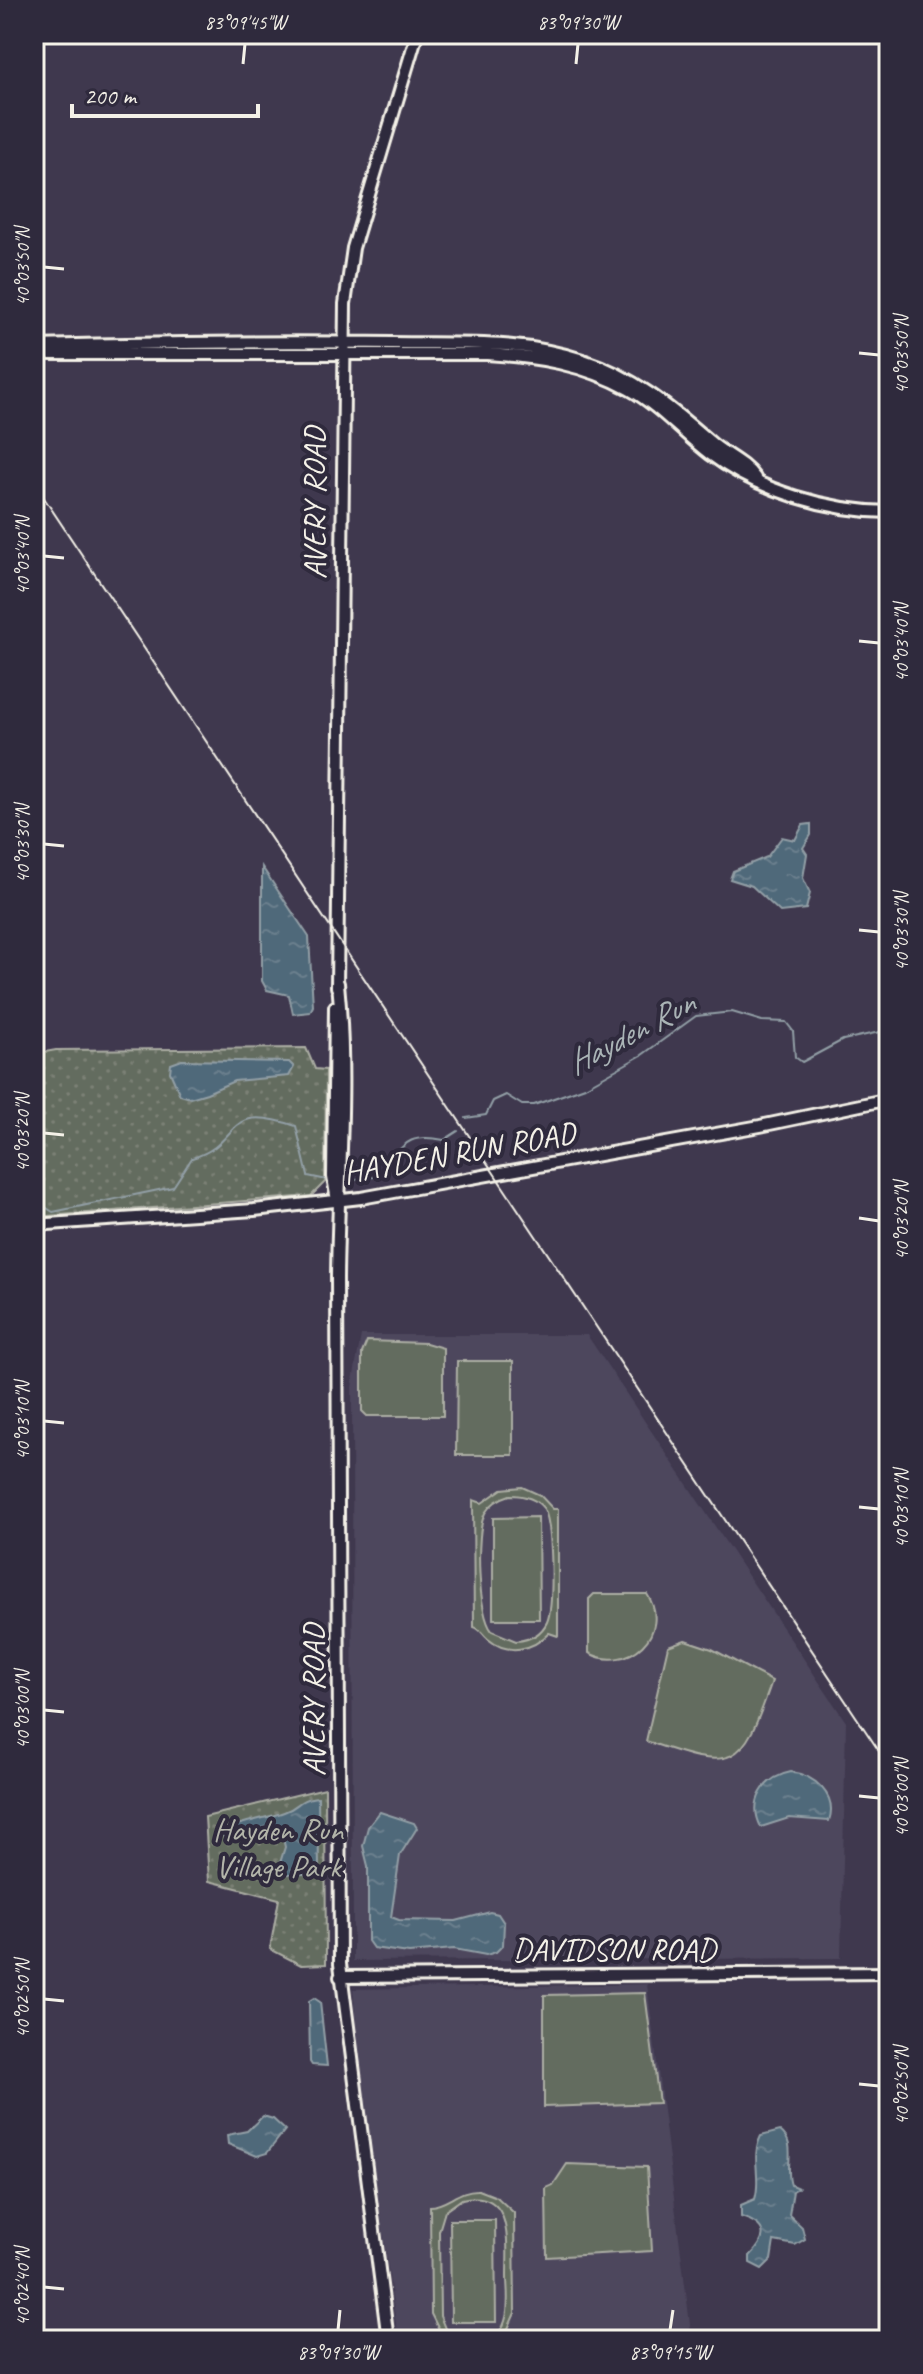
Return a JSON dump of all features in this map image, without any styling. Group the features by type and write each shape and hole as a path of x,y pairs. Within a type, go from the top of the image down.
{"main road":[{"name":"AVERY ROAD","path":"388,2340 340,1977 338,1201 333,1177 333,1026 338,983 343,342 353,248 417,34"},
{"path":"34,346 343,342 497,344 553,351 583,360 638,384 713,445 748,467 755,478"},
{"path":"34,354 530,356 581,368 633,391 667,415 710,453 743,475 819,503 889,512"},
{"name":"HAYDEN RUN ROAD","path":"34,1225 338,1201 760,1126 889,1099"},
{"name":"DAVIDSON ROAD","path":"340,1977 889,1973"}],"shaded area":[{"path":"361,1335 587,1335 846,1722 841,1958 353,1961 352,1387"},
{"path":"647,1984 692,2340 398,2340 359,2062 353,1989"}],"green space":[{"path":"306,1048 315,1069 326,1070 325,1182 311,1196 34,1217 34,1054 56,1050"},
{"path":"367,1341 426,1343 443,1348 443,1416 367,1416 362,1411 362,1353"},
{"path":"457,1361 513,1361 513,1455 456,1455"},
{"path":"522,1487 540,1495 553,1509 558,1509 558,1636 549,1633 536,1644 520,1649 504,1648 474,1627 473,1500 482,1503 502,1489","holes":["510,1495 533,1500 544,1509 552,1565 547,1622 534,1636 516,1641 492,1631 487,1622 481,1592 479,1555 485,1513 499,1499"]},
{"path":"538,1517 539,1619 493,1619 493,1518"},
{"path":"594,1594 647,1594 654,1609 654,1623 642,1646 618,1658 589,1653 589,1599"},
{"path":"685,1640 712,1649 772,1681 752,1732 731,1756 717,1759 699,1757 646,1741 668,1646"},
{"name":"Hayden Run Village Park","path":"325,1788 326,1964 301,1965 270,1949 279,1899 209,1881 205,1817"},
{"path":"645,1993 659,2103 544,2107 544,1995"},
{"path":"567,2164 647,2167 652,2251 547,2257 546,2188 553,2185"},
{"path":"479,2190 497,2197 514,2213 515,2313 503,2340 490,2340 503,2327 507,2316 504,2221 491,2202 479,2198 462,2199 445,2211 439,2231 440,2316 446,2331 457,2340 444,2340 431,2314 430,2206 465,2192"},
{"path":"450,2220 495,2220 496,2322 451,2322"}],"water":[{"path":"811,824 811,835 803,848 807,854 803,878 810,893 806,909 780,912 752,886 730,879 733,871 767,857 782,837 795,840 803,825"},
{"path":"262,867 309,937 313,1006 310,1012 293,1014 289,995 267,990 262,981"},
{"path":"182,1060 289,1062 294,1067 289,1076 234,1081 190,1098 180,1095 170,1072 171,1064"},
{"path":"791,1772 808,1777 822,1788 830,1803 829,1821 789,1818 761,1827 756,1809 761,1792 773,1779"},
{"path":"318,1797 319,1868 307,1874 285,1874 279,1866 285,1847 282,1834 268,1827 224,1838 222,1831 284,1812 306,1799"},
{"path":"380,1812 414,1823 417,1828 400,1855 391,1917 399,1920 456,1921 490,1912 498,1914 504,1923 503,1945 496,1952 486,1955 454,1949 409,1953 373,1948 368,1941 368,1866 363,1846 368,1827"},
{"path":"314,1998 320,2002 327,2066 312,2065 310,2062 309,2001"},
{"path":"263,2116 273,2119 285,2130 267,2153 257,2156 228,2144 227,2135 247,2131"},
{"path":"780,2131 790,2149 791,2185 798,2188 793,2191 789,2215 802,2227 805,2239 795,2245 774,2241 771,2260 762,2269 750,2263 750,2256 760,2243 762,2233 756,2224 741,2217 741,2205 755,2199 756,2152 761,2136"}],"waterway":[{"name":"Hayden Run","path":"466,1118 486,1115 493,1101 506,1095 522,1105 534,1105 585,1087 642,1055 696,1016 732,1012 762,1021 786,1022 793,1031 795,1057 802,1062 843,1040 889,1030"},
{"name":"Hayden Run","path":"34,1200 53,1212 173,1187 192,1158 220,1143 243,1121 255,1118 296,1126 308,1176 327,1180"},
{"name":"Hayden Run","path":"356,1179 374,1177 410,1141 418,1138 444,1140 458,1131"}],"railway":[{"path":"34,483 889,1766"}]}
